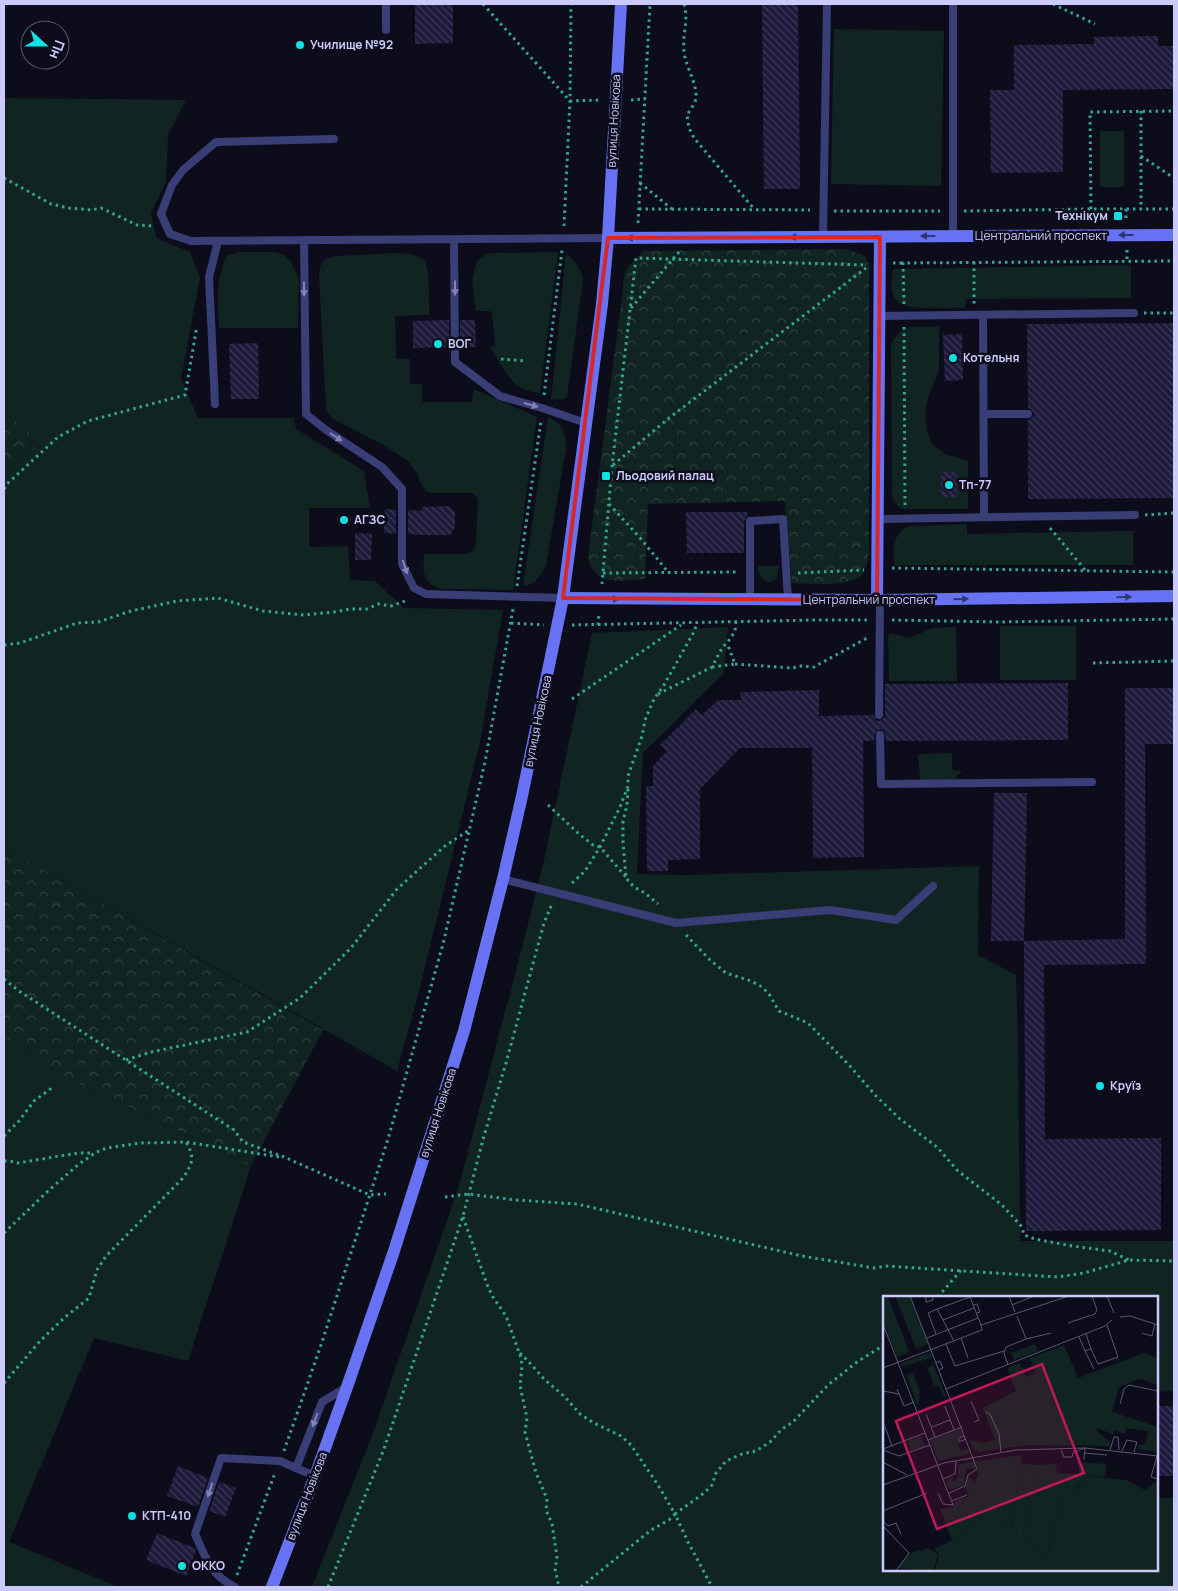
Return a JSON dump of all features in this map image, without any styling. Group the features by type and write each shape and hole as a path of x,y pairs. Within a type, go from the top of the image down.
{"main road":[{"name":"вулиця Новікова","path":"586,423 602,304 608,238 621,4"},
{"name":"Центральний проспект","path":"608,238 1174,235"},
{"path":"878,600 880,237"},
{"path":"563,598 586,423"},
{"name":"Центральний проспект","path":"563,598 878,600 1174,596"},
{"name":"вулиця Новікова","path":"272,1587 315,1476 393,1254 464,1031 522,796 563,598"}],"lane":[{"path":"386,4 386,30"},
{"path":"823,237 826,4"},
{"path":"953,4 953,236"},
{"path":"334,139 216,142 183,170 172,185 161,214 170,234 191,241 608,238"},
{"path":"454,239 455,362 500,396 586,423"},
{"path":"304,240 306,414 326,430 382,467 402,489 402,564 414,588 426,594 563,598"},
{"path":"215,404 209,277 218,241"},
{"path":"880,316 1134,313"},
{"path":"983,316 984,517"},
{"path":"984,414 1028,414"},
{"path":"878,519 1135,515"},
{"path":"750,600 750,521 783,519 788,600"},
{"path":"878,600 879,715"},
{"path":"880,735 881,784 1092,782"},
{"path":"503,879 676,923 830,910 896,920 933,886"},
{"path":"296,1468 322,1402 347,1387"},
{"path":"234,1587 211,1569 195,1534 221,1458 280,1461 315,1476"}],"path":[{"path":"483,4 570,100 645,99"},
{"path":"517,587 563,239 570,100 571,4"},
{"path":"598,625 612,466 638,238 650,4"},
{"path":"684,4 687,14 684,51 696,98 687,115 689,128 694,138 756,210"},
{"path":"1054,4 1096,24"},
{"path":"1141,111 1141,209"},
{"path":"1091,209 1090,112 1174,111"},
{"path":"1141,156 1174,178"},
{"path":"4,178 51,204 91,210 101,208 136,225 166,226"},
{"path":"640,182 672,209"},
{"path":"639,209 815,210"},
{"path":"825,210 953,212 1174,209"},
{"path":"631,309 680,251"},
{"path":"612,466 669,418 869,265 636,258"},
{"path":"974,262 974,316"},
{"path":"1134,313 1174,313"},
{"path":"4,489 8,483 58,438 88,421 184,395 198,319"},
{"path":"501,359 527,361"},
{"path":"609,504 641,539 668,573"},
{"path":"1135,515 1174,513"},
{"path":"1040,516 1087,571"},
{"path":"786,573 878,569 1174,572"},
{"path":"603,573 750,572"},
{"path":"4,645 20,643 77,624 98,622 131,611 177,601 218,598 263,611 304,615 350,609 367,609 378,604 391,606 426,594"},
{"path":"234,1587 321,1345 388,1139 442,944 469,830 485,762 514,605"},
{"path":"712,667 722,648 735,631 736,622"},
{"path":"511,623 524,623"},
{"path":"626,878 623,821 628,797 628,776 642,736 645,720 695,630 696,623"},
{"path":"572,699 682,624"},
{"path":"658,694 712,667 735,664 792,668 801,666 814,667 879,632"},
{"path":"727,643 735,664"},
{"path":"1093,663 1174,661"},
{"path":"328,1587 384,1449 437,1296 462,1216 550,906 584,871 600,847 628,786"},
{"path":"548,805 579,834 593,845 600,847 634,887 658,903 702,953 726,973 751,981 762,987 770,994 779,1011 808,1023 900,1119 936,1147 958,1171 1008,1211 1022,1227 1024,1235 1072,1246 1110,1251 1129,1260"},
{"path":"125,1060 151,1052 247,1032 300,998 351,948 397,889 445,846 469,830"},
{"path":"4,979 18,991 234,1130 243,1142 284,1157 370,1195 386,1194"},
{"path":"4,1136 34,1101 53,1087"},
{"path":"4,1233 48,1190 79,1164 95,1153 107,1148 140,1143 186,1142 284,1157"},
{"path":"4,1382 40,1341 89,1298 97,1270 106,1256 183,1178 191,1165 192,1152 186,1142"},
{"path":"4,1161 10,1160 18,1163 78,1153 95,1153"},
{"path":"445,1197 468,1194 516,1200 577,1204 731,1241 854,1266 874,1268 886,1266 1057,1277 1084,1273 1129,1260 1174,1261"},
{"path":"462,1216 486,1281 493,1297 506,1316 520,1353 522,1365 520,1386 527,1418 525,1432 536,1473 546,1498 546,1510 552,1524 557,1557 555,1569 559,1587"},
{"path":"939,1296 961,1270"},
{"path":"581,1587 651,1530 669,1520 704,1493 712,1485 716,1473 726,1461 742,1454 756,1451 770,1442 782,1429 793,1422 828,1385 857,1362 883,1346"},
{"path":"520,1353 580,1414 621,1436 631,1445 675,1514 712,1587"}],"highlighted area":[{"path":"880,237 877,600 563,598 608,238"}],"green space":[{"path":"834,29 944,31 941,186 831,184"},
{"path":"4,98 186,100 168,135 166,182 151,213 156,238 190,252 200,277 181,379 198,418 294,418 296,429 364,471 370,508 309,508 309,547 348,546 350,580 375,581 404,608 503,610 480,743 419,991 397,1071 4,847 4,477 35,439 4,411"},
{"path":"1100,131 1124,131 1124,187 1100,187"},
{"path":"845,249 865,256 869,265 869,553 864,573 856,579 839,583 792,583 785,501 648,504 645,579 618,581 602,578 596,574 591,567 588,557 624,281 628,267 643,251"},
{"path":"239,252 276,252 285,256 291,262 299,278 298,328 219,328 218,290 221,272 228,255"},
{"path":"558,252 540,393 530,392 509,377 490,347 495,346 492,313 490,311 476,311 472,281 476,263 487,254"},
{"path":"412,254 420,257 427,266 429,315 395,316 396,359 410,359 410,384 422,384 422,402 472,402 474,389 537,417 513,590 441,589 430,583 425,576 424,554 467,554 474,549 478,499 473,493 432,493 426,491 409,462 387,447 333,419 326,411 320,267 324,260 336,256"},
{"path":"566,254 577,265 583,280 567,397 551,400"},
{"path":"1131,265 1131,298 966,299 965,308 925,308 907,306 900,303 893,295 892,288 893,269"},
{"path":"939,327 939,370 928,397 925,414 927,431 933,445 945,454 968,461 968,509 901,509 893,501 892,494 891,346 895,338 904,329"},
{"path":"4,411 35,438 4,477"},
{"path":"548,417 563,429 566,448 546,566 537,580 527,586 523,586"},
{"path":"967,524 967,534 1133,531 1133,565 895,565 895,542 904,529 910,526"},
{"path":"758,566 779,566 777,578 771,582 765,581 760,575"},
{"path":"1000,626 1076,626 1076,680 1000,680"},
{"path":"728,627 724,673 643,753 637,874 685,875 979,866 978,955 1016,975 1020,1241 1174,1241 1174,1391 1158,1392 1158,1296 883,1296 883,1571 1158,1571 1158,1498 1174,1498 1174,1587 312,1587 373,1433 459,1186 543,865 592,633"},
{"path":"956,627 957,681 889,681 888,637 890,633 910,638 932,628"},
{"path":"952,753 952,770 962,771 953,781 920,780 918,754"},
{"path":"4,847 323,1030 251,1166 65,1077 4,1037"},
{"path":"4,1037 65,1077 251,1166 188,1361 94,1338 9,1542 115,1587 4,1587"}],"building":[{"path":"415,4 453,4 453,43 415,44"},
{"path":"762,4 798,4 800,189 764,189"},
{"path":"1158,36 1158,46 1174,46 1174,89 1063,90 1063,172 991,173 990,90 1014,90 1014,45 1094,44 1094,37"},
{"path":"449,320 449,347 413,348 413,321"},
{"path":"460,320 475,320 476,347 460,347"},
{"path":"1174,323 1174,498 1028,499 1028,420 1034,414 1028,408 1027,324"},
{"name":"Котельня","path":"962,334 963,380 945,381 943,335"},
{"path":"258,343 259,399 231,399 229,344"},
{"name":"Тп-77","path":"941,472 957,472 957,497 941,497"},
{"path":"449,506 455,512 455,527 450,535 408,534 408,510 422,511 422,507"},
{"path":"385,509 396,510 396,534 384,533"},
{"path":"686,512 747,512 747,517 744,521 744,553 687,553"},
{"path":"355,533 372,534 371,560 355,560"},
{"path":"1068,683 1068,740 886,741 885,733 880,729 875,733 874,741 863,741 864,857 813,858 812,748 740,748 700,789 700,859 668,860 668,871 647,871 646,786 653,786 653,766 667,751 660,745 696,709 702,715 718,700 741,700 740,692 819,690 819,716 873,715 879,721 885,715 885,684"},
{"path":"1125,688 1174,688 1174,744 1145,744 1146,964 1044,965 1045,1139 1161,1138 1161,1230 1026,1231 1024,941 1125,939"},
{"path":"994,793 1027,793 1024,941 991,941"},
{"path":"1158,1406 1174,1406 1174,1476 1158,1476"},
{"path":"178,1466 208,1478 198,1507 167,1496"},
{"path":"219,1482 236,1488 225,1517 209,1511"},
{"path":"157,1533 195,1548 196,1551 186,1576 146,1560"}],"place":[{"name":"Училище №92","path":"300,45"},
{"name":"Технікум","path":"1118,216"},
{"name":"ВОГ","path":"438,344"},
{"name":"Котельня","path":"953,358"},
{"name":"Льодовий палац","path":"606,476"},
{"name":"Тп-77","path":"949,485"},
{"name":"АГЗС","path":"344,520"},
{"name":"Круїз","path":"1100,1086"},
{"name":"КТП-410","path":"132,1516"},
{"name":"ОККО","path":"182,1566"}]}
